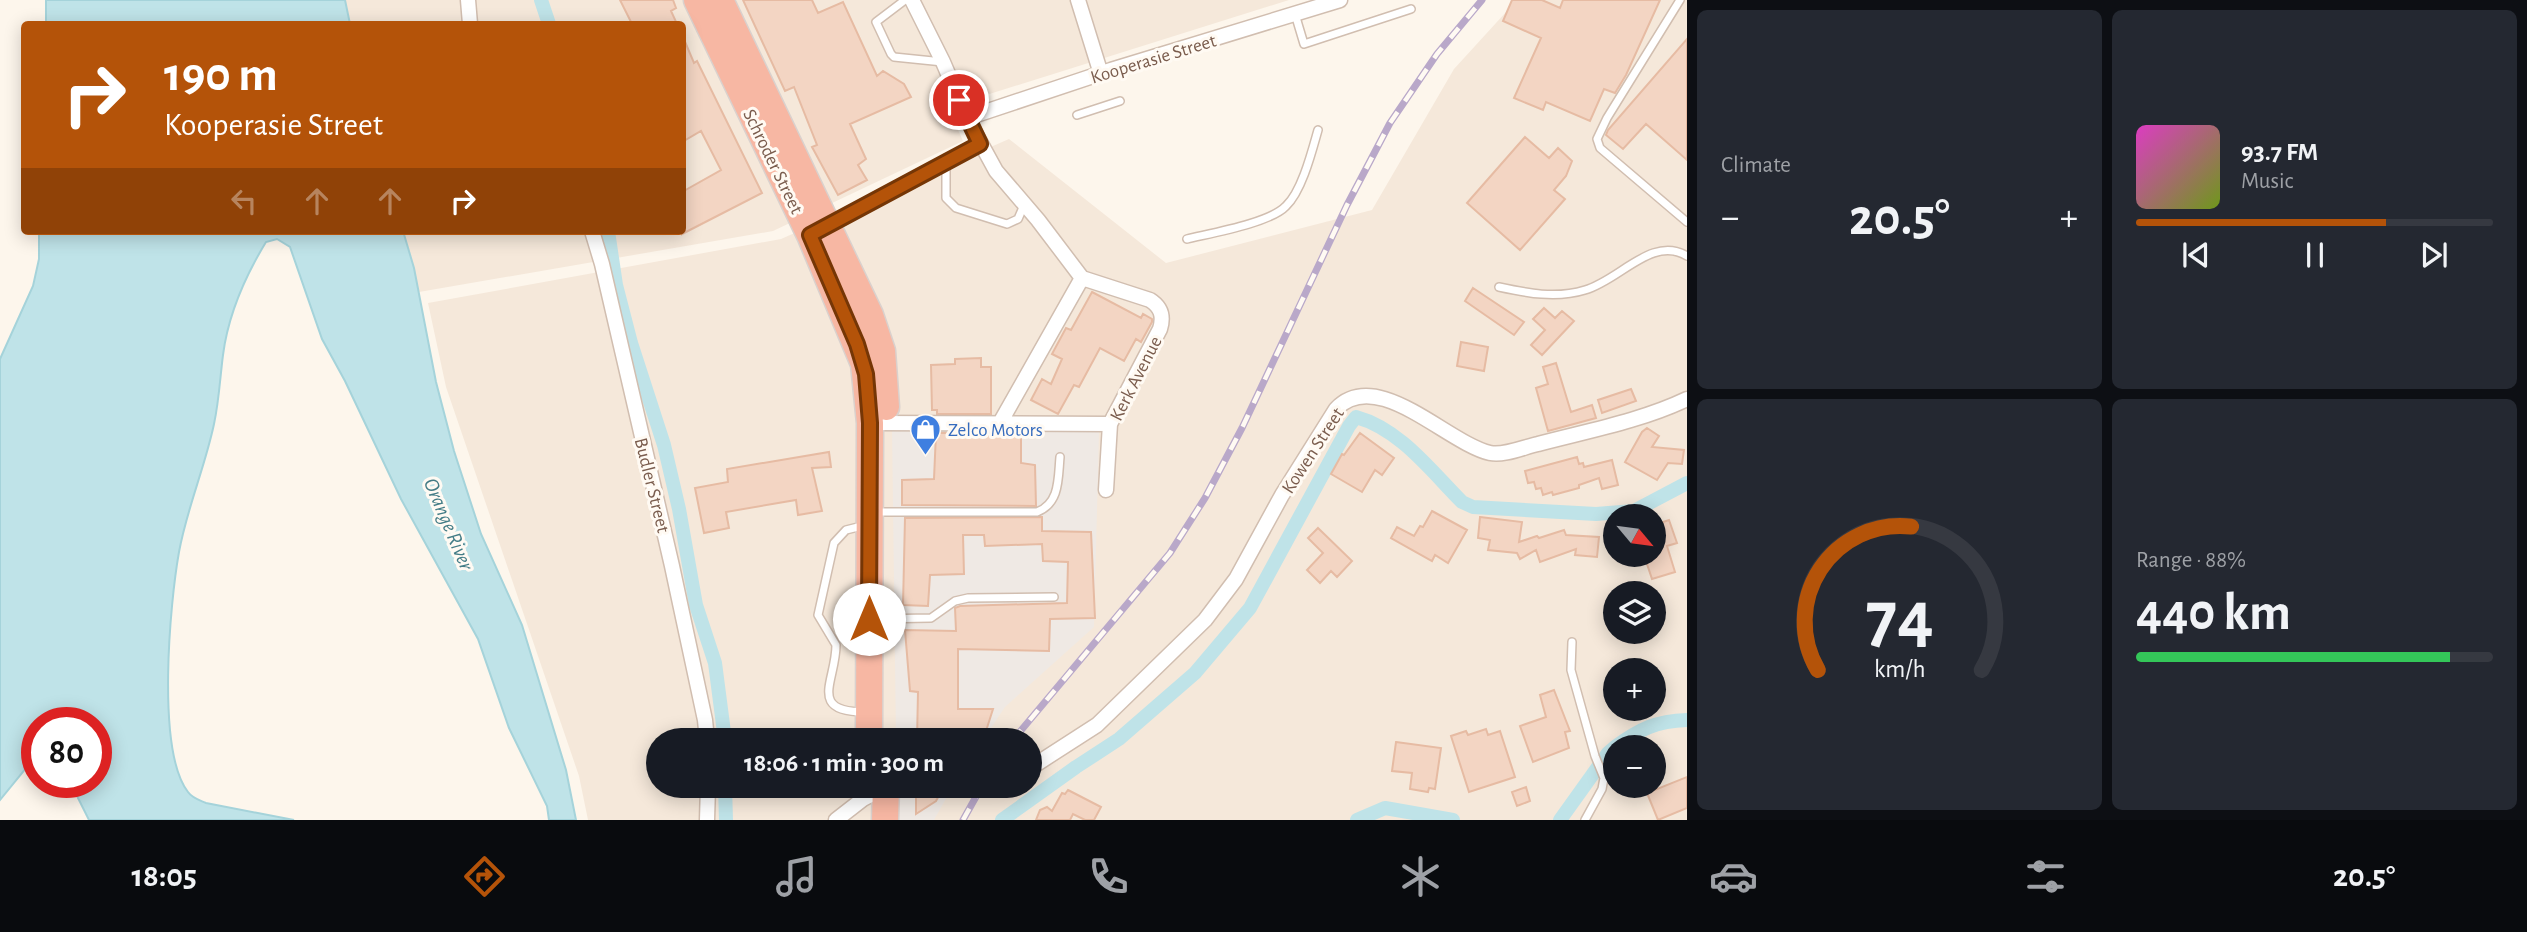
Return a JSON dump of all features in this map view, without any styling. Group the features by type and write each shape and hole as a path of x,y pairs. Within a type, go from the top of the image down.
{"highway":[{"name":"Schroder Street","path":"697,0 818,230"},
{"name":"Schroder Street","path":"720,0 818,230 861,354 869,398 878,423 876,619 884,728"},
{"name":"Schroder Street","path":"869,728 876,619"},
{"path":"877,798 885,820"}],"street":[{"path":"468,0 470,21"},
{"path":"912,0 967,118 996,171 1082,278 1000,423"},
{"path":"1078,0 1101,74"},
{"name":"Kooperasie Street","path":"967,118 1340,0"},
{"path":"818,230 980,144"},
{"name":"Budler Street","path":"593,235 672,566 706,728"},
{"name":"Kerk Avenue","path":"1082,278 1150,300 1158,307 1162,318 1160,328 1111,424 1106,490"},
{"name":"Kowen Street","path":"1042,760 1097,725 1205,620 1236,579 1282,495 1336,409 1347,399 1371,396 1392,402 1470,444 1497,454 1618,423 1687,399"},
{"path":"878,423 1111,424"},
{"path":"707,820 708,798"},
{"path":"836,820 871,798"}],"lane":[{"path":"905,0 876,22 891,54 896,57 943,62"},
{"path":"1680,0 1607,118 1597,139 1601,148 1687,222"},
{"path":"1288,17 1304,44 1411,9"},
{"path":"1077,115 1120,101"},
{"path":"1187,239 1263,219 1281,211 1295,194 1318,130"},
{"path":"946,162 946,198 952,206 1007,225 1018,219 1024,205"},
{"path":"1499,286 1532,294 1565,294 1607,281 1650,253 1672,249 1687,256"},
{"path":"869,712 846,712 833,706 830,701 829,690 836,645 820,620 818,610 830,553 837,537 846,530 876,518 1037,512 1048,506 1055,496 1060,457"},
{"path":"876,619 931,618 955,601 968,598 1054,597"},
{"path":"1572,642 1571,670 1595,756 1604,776 1604,782 1585,820"}],"shaded area":[{"path":"345,0 1289,0 948,107 963,141 773,231 419,292 404,235 686,235 686,21 349,21"},
{"path":"1517,0 1687,0 1687,820 588,820 579,776 446,387 428,303 781,239 1009,139 1166,263 1372,210 1454,69"},
{"path":"892,427 1099,432 1094,627 1005,707 991,728 896,728"},
{"path":"896,798 946,798 934,820 896,820"}],"water":[{"path":"46,0 345,0 349,21 46,21"},
{"name":"Orange River","path":"39,235 404,235 414,268 436,382 454,451 481,534 522,625 566,770 576,820 549,820 547,806 509,728 478,639 401,499 322,339 290,247 277,239 266,242 252,268 239,296 225,340 214,424 179,552 169,639 169,711 178,772 192,796 206,803 294,820 89,820 78,798 112,798 112,707 21,707 21,774 0,800 0,359 33,286 39,259"}],"building":[{"path":"620,0 673,0 676,8 671,11 676,21 630,21"},
{"path":"743,0 812,0 818,13 843,2 877,76 883,71 904,84 911,97 850,124 866,159 858,165 867,180 838,195 812,147 817,145 794,87 785,91"},
{"path":"1512,0 1542,0 1560,8 1563,0 1660,0 1626,75 1615,93 1604,89 1590,121 1546,102 1543,110 1514,98 1541,38 1503,21"},
{"path":"1687,39 1687,160 1646,124 1623,149 1606,135 1608,130"},
{"path":"686,44 694,63 697,61 762,193 686,232 686,190 721,170 701,131 686,140"},
{"path":"1525,137 1549,158 1558,148 1572,161 1566,176 1554,190 1565,199 1520,250 1467,203"},
{"path":"1473,288 1524,322 1514,335 1465,301"},
{"path":"1092,292 1141,318 1143,314 1152,319 1152,322 1141,342 1136,339 1124,361 1100,348 1079,387 1074,385 1058,414 1031,400 1042,379 1051,384 1062,359 1052,354 1066,328 1071,330"},
{"path":"1544,308 1555,318 1562,311 1574,321 1542,355 1531,345 1545,330 1533,319"},
{"path":"1461,342 1488,347 1484,371 1457,366"},
{"path":"981,358 981,367 991,367 991,414 937,414 937,410 932,410 931,365 955,364 955,359"},
{"path":"1556,363 1571,412 1592,405 1596,418 1548,431 1536,388 1548,384 1543,367"},
{"path":"1631,389 1636,401 1602,413 1598,400"},
{"path":"1647,428 1659,436 1652,447 1684,450 1682,464 1668,463 1657,480 1625,462"},
{"path":"936,433 1021,433 1021,463 1035,465 1036,506 902,505 902,480 934,479"},
{"path":"1360,433 1394,458 1382,475 1375,470 1362,492 1331,474 1342,454 1344,455"},
{"path":"829,452 831,467 812,468 822,511 798,515 796,500 726,512 729,528 704,533 695,488 728,482 727,469"},
{"path":"1577,457 1579,464 1583,463 1584,467 1612,460 1618,485 1602,489 1599,478 1579,485 1579,488 1543,495 1541,488 1536,489 1534,482 1528,483 1525,471"},
{"path":"1432,511 1467,530 1448,563 1435,555 1432,561 1391,538 1397,527 1414,536"},
{"path":"1042,517 1042,531 1091,532 1095,618 1050,619 1049,651 958,649 958,709 993,709 987,728 917,728 918,692 910,691 905,630 956,631 955,608 960,606 1067,603 1068,562 1043,561 1042,544 985,546 984,535 963,535 964,574 930,575 928,606 903,605 905,518"},
{"path":"1480,517 1522,522 1519,542 1564,530 1566,535 1599,537 1597,557 1575,555 1576,549 1540,562 1536,550 1520,559 1517,553 1488,550 1490,540 1478,538"},
{"path":"1669,520 1677,543 1667,546 1675,572 1652,579 1648,567 1666,567 1666,521"},
{"path":"1318,528 1352,561 1337,577 1331,571 1320,583 1307,570 1323,553 1308,538"},
{"path":"1554,690 1570,731 1565,732 1569,748 1533,762 1520,726 1546,717 1540,695"},
{"path":"1486,729 1488,735 1500,731 1515,777 1469,792 1451,736 1466,731 1468,735"},
{"path":"1396,742 1441,748 1435,789 1429,788 1428,792 1410,789 1412,773 1392,771"},
{"path":"1687,777 1687,808 1658,820 1649,798 1666,798 1666,785"},
{"path":"1526,787 1530,801 1517,806 1512,792"},
{"path":"1068,790 1101,807 1094,820 1085,820 1073,814 1070,820 1036,820 1040,810 1047,807 1052,811 1062,793 1065,794"},
{"path":"916,798 938,798 936,801 916,814"}],"waterway":[{"path":"541,0 548,21"},
{"path":"609,235 616,285 631,343 664,445 679,509 696,605 715,663 723,728"},
{"path":"1002,820 1119,739 1195,673 1250,608 1356,417 1372,423 1401,441 1462,502 1473,507 1596,514 1634,511 1687,483"},
{"path":"1632,735 1666,722 1687,720"},
{"path":"1560,820 1603,760"},
{"path":"725,798 726,820"},
{"path":"1357,820 1385,808 1453,820"}],"railway":[{"path":"1023,728 1170,553 1205,498 1242,428 1347,205 1390,123 1437,54 1482,0"},
{"path":"963,820 975,798"}],"place":[{"name":"Zelco Motors","path":"925,456"}],"route":[{"path":"869,619 870,423 866,374 857,344 810,235 980,144 959,100"}]}
